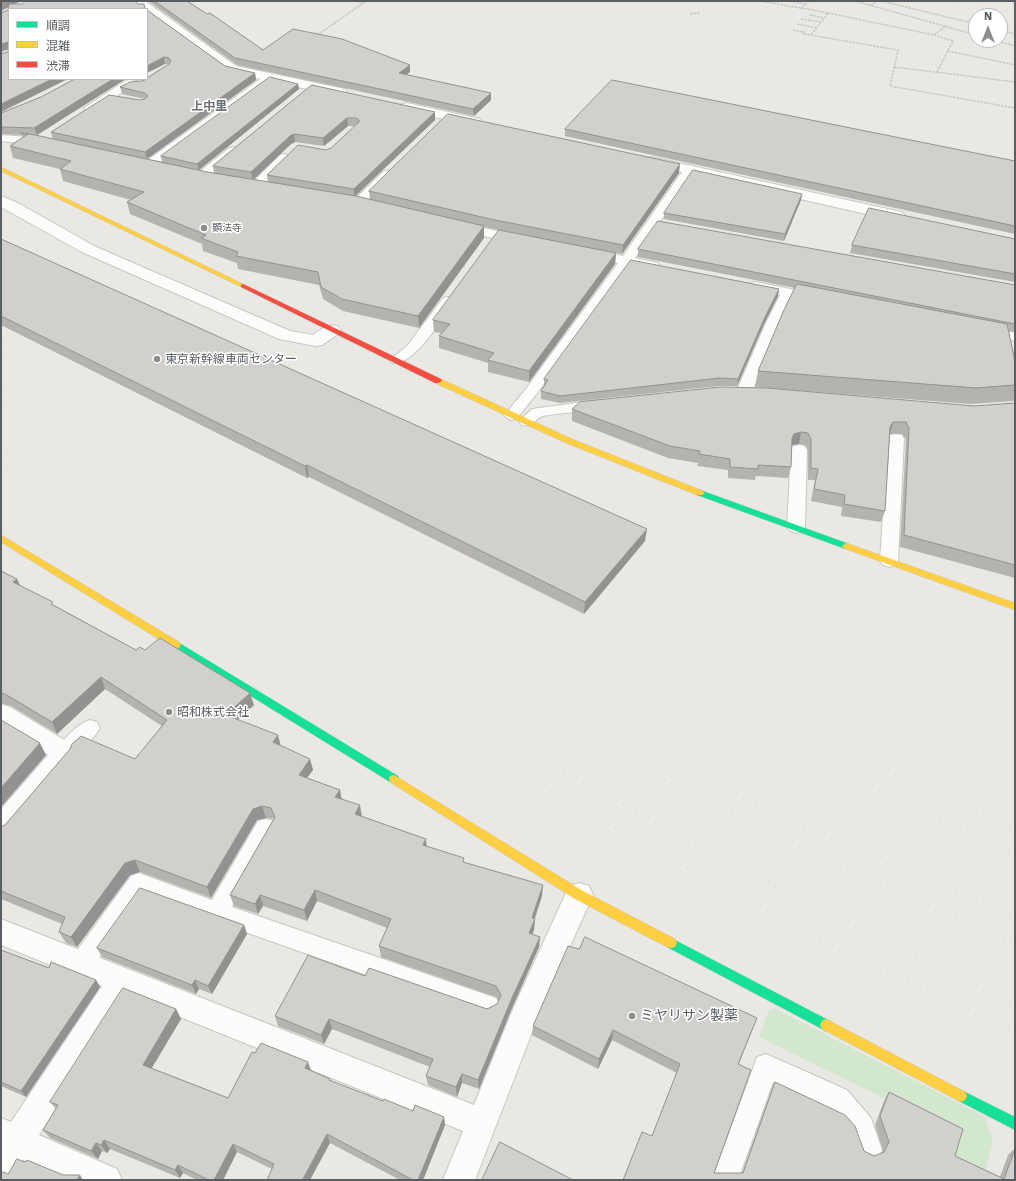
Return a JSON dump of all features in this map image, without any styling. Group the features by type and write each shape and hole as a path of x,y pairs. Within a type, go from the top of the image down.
{"street":[{"path":"148,11 232,69 356,96"},
{"path":"394,104 485,125"},
{"path":"637,158 908,218"},
{"path":"1,169 58,195 332,330 470,396 576,444 698,492 1015,607"},
{"path":"1,201 13,206 88,249 285,335 316,341 332,330"},
{"path":"1,538 266,699 579,895 1015,1124"},
{"path":"1,714 65,753 1,828"},
{"path":"459,1180 490,1126 524,1019 579,895"},
{"path":"1,932 490,1126"},
{"path":"106,1180 6,1147 122,981"}],"lane":[{"path":"165,168 143,163 270,77"},
{"path":"83,113 129,83 139,85 147,80"},
{"path":"300,96 312,86"},
{"path":"108,96 122,99"},
{"path":"436,127 447,116"},
{"path":"1,138 39,141 53,139"},
{"path":"202,176 239,146"},
{"path":"241,183 262,187 290,153"},
{"path":"358,204 397,165"},
{"path":"512,415 535,387 627,261 690,169"},
{"path":"187,173 218,179"},
{"path":"342,201 373,207"},
{"path":"653,222 669,225"},
{"path":"449,224 533,242"},
{"path":"486,248 495,235"},
{"path":"578,251 667,269"},
{"path":"743,284 827,300"},
{"path":"397,360 413,348 454,292"},
{"path":"745,392 772,325 788,293"},
{"path":"976,329 1015,337"},
{"path":"527,422 537,412 612,403"},
{"path":"889,561 896,439"},
{"path":"796,528 799,450"},
{"path":"65,753 90,728"},
{"path":"217,912 266,828"},
{"path":"81,964 139,883 217,912 488,1006"},
{"path":"725,1180 766,1066 838,1099 862,1127 869,1150"}],"path":[{"path":"356,1 364,3"},
{"path":"318,36 366,1"},
{"path":"760,1 828,13 934,35 953,41 937,73"},
{"path":"789,1 806,4"},
{"path":"801,8 809,1"},
{"path":"855,1 968,33"},
{"path":"871,6 876,1"},
{"path":"881,1 968,22"},
{"path":"690,14 691,12 699,13"},
{"path":"811,35 828,13"},
{"path":"810,15 824,18"},
{"path":"801,19 821,22"},
{"path":"797,24 817,28"},
{"path":"934,35 947,26"},
{"path":"793,30 804,32 803,34 898,50 890,86 1015,108"},
{"path":"948,51 1015,65"},
{"path":"894,67 1015,82"}],"green space":[{"path":"774,1008 984,1116 993,1140 984,1176 953,1160 959,1135 759,1037 768,1012"}],"building":[{"path":"26,1 135,1 138,4 144,4 145,8 8,8 9,4 22,4"},
{"path":"155,1 187,1 207,14 210,13 263,50 293,29 342,39 410,65 399,73 491,93 473,109 235,58"},
{"path":"8,10 8,42 1,44 1,13"},
{"path":"148,11 225,66 255,73 145,152 51,132 109,95 140,100 145,99 148,96 145,93 120,87 130,82 148,80 148,77 169,64 171,61 169,58 164,57 148,65"},
{"path":"8,52 8,80 50,80 1,104 1,54"},
{"path":"270,77 298,84 197,164 161,156"},
{"path":"73,80 111,80 34,128 1,127 1,113 41,97"},
{"path":"612,80 1015,161 1015,226 565,129"},
{"path":"312,85 435,112 354,189 267,175 298,145 326,150 331,148 359,122 356,118 347,118 323,138 294,134 290,136 251,172 213,166"},
{"path":"448,114 680,164 623,245 495,220 369,191"},
{"path":"28,134 207,172 356,196 484,226 418,316 342,299 321,287 318,272 236,256 238,252 201,238 206,235 127,202 144,192 60,169 71,161 10,146"},
{"path":"693,170 802,194 785,234 664,213"},
{"path":"869,208 1015,239 1015,274 852,245"},
{"path":"658,221 1015,285 1015,324 638,249"},
{"path":"499,230 616,253 529,371 488,360 494,353 439,336 450,324 433,320"},
{"path":"1,239 647,529 585,602 1,316"},
{"path":"631,260 779,289 738,379 720,378 560,396 541,391 548,380 544,379"},
{"path":"797,284 1007,324 1015,361 1015,385 976,388 758,371 784,310"},
{"path":"721,387 767,388 974,406 1015,403 1015,565 904,535 909,428 906,422 893,422 890,427 885,511 844,504 845,495 814,489 818,469 811,468 811,439 808,433 801,432 794,434 792,438 791,467 758,465 758,469 730,467 730,459 699,454 700,451 670,446 572,409 580,402"},
{"path":"1,571 17,579 13,582 53,602 51,604 136,650 140,647 145,650 160,638 250,693 226,715 278,735 273,742 310,759 299,775 340,790 335,797 360,805 355,814 426,839 423,845 464,858 463,862 543,885 532,918 535,919 529,933 540,937 512,998 478,1080 462,1074 456,1087 426,1076 433,1059 329,1019 321,1035 275,1016 308,955 365,976 369,968 487,1009 497,1004 501,995 496,986 379,946 391,919 315,890 304,910 260,895 255,904 230,895 275,817 271,808 262,806 253,809 207,887 135,860 125,863 71,937 59,932 65,917 1,891 1,827 5,825 70,749 72,744 81,736 135,759 167,720 101,677 52,722 1,693"},
{"path":"1,720 40,743 1,788"},
{"path":"140,888 244,925 208,986 195,980 192,985 97,948"},
{"path":"585,937 757,1018 738,1064 751,1070 714,1173 743,1173 775,1082 845,1115 855,1126 864,1151 874,1156 884,1152 889,1142 880,1116 889,1092 963,1129 955,1156 1004,1179 1015,1149 1015,1180 623,1180 642,1132 652,1136 680,1064 613,1030 599,1059 533,1026 568,946 579,949"},
{"path":"1,950 49,968 51,962 96,980 21,1091 1,1082"},
{"path":"123,988 176,1009 143,1065 228,1098 252,1052 255,1053 261,1043 308,1062 305,1068 330,1079 329,1080 383,1101 384,1099 413,1111 415,1105 444,1117 418,1180 413,1180 327,1134 303,1179 305,1180 267,1180 274,1164 233,1144 214,1180 209,1180 178,1165 175,1170 104,1140 101,1145 96,1143 91,1151 43,1130 58,1105 50,1102"},
{"path":"500,1142 573,1180 482,1180"},
{"path":"17,1159 25,1162 27,1160 63,1175 80,1175 77,1180 1,1180 1,1173 4,1172 8,1174"}],"railway":[{"path":"945,1 1015,13"},
{"path":"1010,1 1015,2"},
{"path":"1,337 219,446"},
{"path":"1,354 184,447"},
{"path":"1,382 105,447"},
{"path":"1,402 77,447"},
{"path":"75,446 363,619 522,708 638,767"},
{"path":"104,446 213,513 380,608 558,704 684,768"},
{"path":"182,446 703,707 833,768"},
{"path":"219,446 883,768"},
{"path":"1,447 225,579 559,768"},
{"path":"1,466 64,506 191,582 512,768"},
{"path":"511,767 645,845 843,950 1015,1032"},
{"path":"557,767 671,831 850,924 1015,1004"},
{"path":"638,767 849,870 1015,944"},
{"path":"682,767 766,810 1015,917"},
{"path":"831,767 1015,854"},
{"path":"881,767 1015,829"}],"traffic: fast":[{"path":"700,493 846,546"},
{"path":"176,645 394,779"},
{"path":"671,943 826,1025"},
{"path":"961,1096 1015,1124"}],"traffic: slow":[{"path":"1,169 243,286"},
{"path":"438,381 569,441 700,493"},
{"path":"1,538 176,645"},
{"path":"846,546 1015,607"},
{"path":"394,779 579,895 671,943"},
{"path":"826,1025 961,1096"}],"traffic: jam":[{"path":"243,286 438,381"}],"place":[{"name":"顕法寺","path":"204,228"},
{"name":"東京新幹線車両センター","path":"157,359"},
{"name":"昭和株式会社","path":"169,712"},
{"name":"ミヤリサン製薬","path":"632,1016"}],"district":[{"name":"上中里","path":"209,106"}]}
